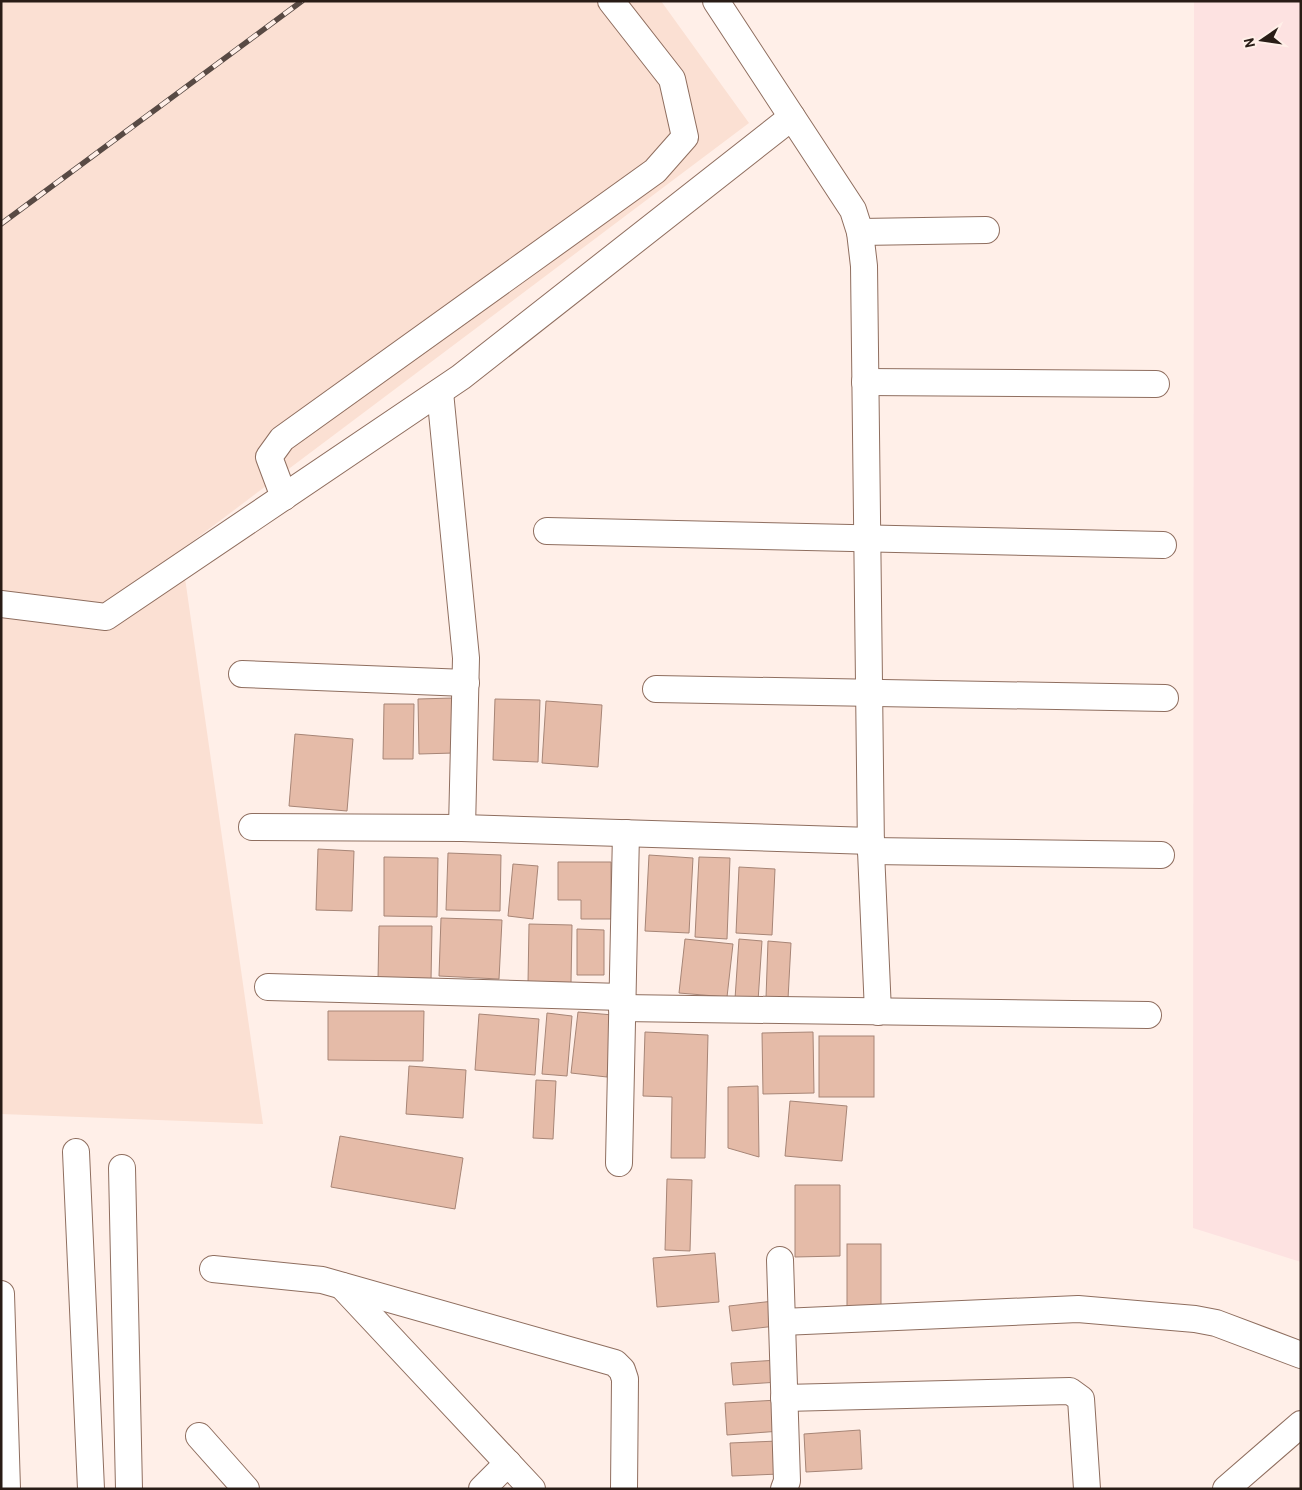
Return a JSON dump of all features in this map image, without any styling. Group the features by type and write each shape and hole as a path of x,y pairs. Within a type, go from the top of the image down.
{"street":[{"path":"284,497 269,457 282,438 655,172 685,137 672,80 611,1"},
{"path":"716,1 853,210 860,232 864,266 871,846 878,1012"},
{"path":"1,604 106,617 461,377 792,117"},
{"path":"860,232 986,230"},
{"path":"865,382 1156,384"},
{"path":"440,392 465,642 466,683 462,828"},
{"path":"547,531 1163,545"},
{"path":"242,674 466,683"},
{"path":"656,689 869,691 1165,698"},
{"path":"252,827 462,828 626,833 871,846 1161,855"},
{"path":"619,1164 626,833"},
{"path":"268,987 878,1012 1148,1015"},
{"path":"76,1152 91,1489"},
{"path":"122,1168 129,1489"},
{"path":"780,1260 787,1481 784,1489"},
{"path":"214,1269 305,1276 615,1363 622,1370 625,1379 624,1489"},
{"path":"342,1286 532,1489"},
{"path":"1,1294 7,1489"},
{"path":"782,1322 1078,1309 1195,1319 1216,1323 1301,1355"},
{"path":"784,1398 1070,1391 1082,1399 1087,1489"},
{"path":"1226,1489 1301,1424"},
{"path":"199,1436 246,1489"},
{"path":"482,1489 508,1463"}],"shaded area":[{"path":"1,1 661,1 749,123 181,550 263,1124 1,1114"},
{"path":"1194,1 1301,1 1301,1262 1193,1228"}],"building":[{"path":"453,698 454,753 419,754 418,699"},
{"path":"495,699 540,700 538,762 493,760"},
{"path":"546,701 602,705 598,767 542,763"},
{"path":"384,704 414,704 413,759 383,759"},
{"path":"295,734 353,739 347,811 289,806"},
{"path":"318,849 354,851 352,911 316,910"},
{"path":"448,853 501,855 500,911 446,910"},
{"path":"649,855 693,858 689,933 645,931"},
{"path":"384,857 438,858 437,917 384,916"},
{"path":"699,857 730,858 727,939 695,937"},
{"path":"558,862 611,862 611,919 581,919 581,900 558,900"},
{"path":"513,864 538,866 533,919 508,916"},
{"path":"739,867 775,869 772,935 736,933"},
{"path":"441,918 502,920 499,979 439,976"},
{"path":"529,924 572,925 571,983 528,983"},
{"path":"379,926 432,926 431,981 378,980"},
{"path":"577,929 604,930 604,975 577,975"},
{"path":"685,939 733,944 727,997 679,993"},
{"path":"739,939 762,941 758,1001 735,999"},
{"path":"768,941 791,943 788,999 766,998"},
{"path":"328,1011 424,1011 423,1061 328,1060"},
{"path":"578,1012 613,1015 607,1077 571,1073"},
{"path":"547,1013 572,1016 567,1076 542,1074"},
{"path":"479,1014 539,1019 535,1075 475,1070"},
{"path":"645,1032 708,1035 705,1158 671,1158 672,1097 643,1096"},
{"path":"813,1032 814,1093 763,1094 762,1033"},
{"path":"819,1036 874,1036 874,1097 819,1097"},
{"path":"409,1066 466,1070 463,1118 406,1114"},
{"path":"536,1080 556,1081 553,1139 533,1138"},
{"path":"758,1086 759,1157 728,1148 728,1087"},
{"path":"790,1101 847,1106 842,1161 785,1156"},
{"path":"340,1136 463,1158 455,1209 331,1187"},
{"path":"667,1179 692,1180 690,1251 665,1250"},
{"path":"795,1185 840,1185 840,1256 795,1257"},
{"path":"847,1244 881,1244 881,1308 847,1308"},
{"path":"715,1253 719,1302 657,1307 653,1258"},
{"path":"774,1301 776,1326 732,1331 729,1306"},
{"path":"778,1360 779,1382 733,1385 731,1363"},
{"path":"778,1400 781,1431 727,1435 725,1403"},
{"path":"860,1430 862,1469 806,1472 804,1434"},
{"path":"778,1441 779,1474 732,1476 730,1443"}],"railway":[{"path":"1,224 302,1"}]}
